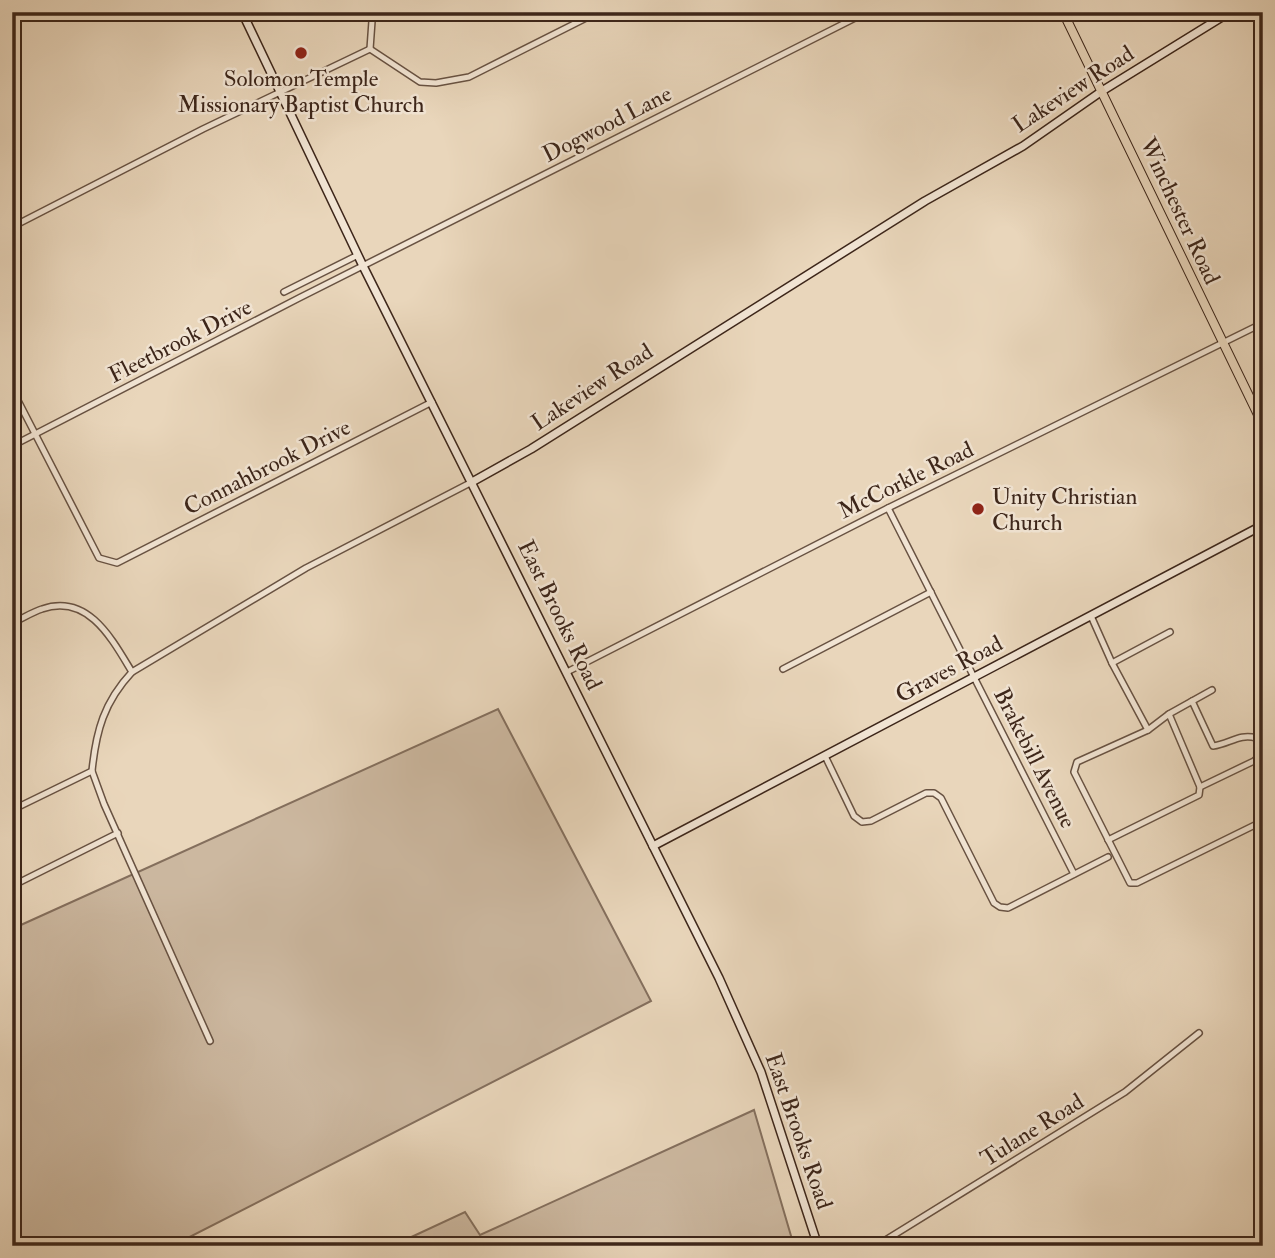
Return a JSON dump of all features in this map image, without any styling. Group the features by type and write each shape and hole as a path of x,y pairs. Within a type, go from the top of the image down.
{"main road":[{"name":"Winchester Road","path":"1063,12 1263,425"}],"street":[{"name":"East Brooks Road","path":"242,12 363,266 719,978 761,1072 818,1246"},
{"path":"370,49 375,12"},
{"path":"370,49 420,82 436,83 469,77 598,12"},
{"name":"Dogwood Lane","path":"363,266 867,12"},
{"name":"Lakeview Road","path":"92,771 95,740 105,711 116,689 132,672 306,568 531,449 925,201 1023,146 1102,91 1230,12"},
{"path":"12,227 203,129 370,49"},
{"path":"284,292 358,255"},
{"path":"338,265 344,276"},
{"name":"Fleetbrook Drive","path":"12,446 363,266"},
{"name":"McCorkle Road","path":"567,672 888,508 1263,323"},
{"path":"12,389 36,434"},
{"name":"Connahbrook Drive","path":"36,434 99,558 117,563 432,402"},
{"name":"Brakebill Avenue","path":"888,508 1074,874"},
{"name":"Graves Road","path":"653,846 1263,525"},
{"path":"783,669 931,592"},
{"path":"12,623 43,608 64,606 85,612 109,634 132,672"},
{"path":"1091,616 1112,663 1148,730"},
{"path":"1112,663 1170,632"},
{"path":"1212,690 1169,714 1148,730 1077,762 1074,772 1130,883 1138,883 1263,821"},
{"path":"1192,701 1213,747 1243,736 1252,736 1256,738 1262,754 1254,761 1200,787"},
{"path":"1108,840 1199,795 1200,787 1169,714"},
{"path":"825,756 854,816 862,822 871,821 926,793 934,793 941,798 994,902 1000,907 1008,908 1108,858"},
{"path":"12,810 92,771 210,1041"},
{"path":"12,886 118,833"},
{"name":"Tulane Road","path":"876,1246 1125,1092 1199,1033"}],"shaded area":[{"path":"498,709 651,1001 172,1246 12,1246 12,929"},
{"path":"754,1110 794,1246 392,1246 465,1212 480,1235"}],"place":[{"name":"Solomon Temple Missionary Baptist Church","path":"301,53"},
{"name":"Unity Christian Church","path":"978,509"}]}
